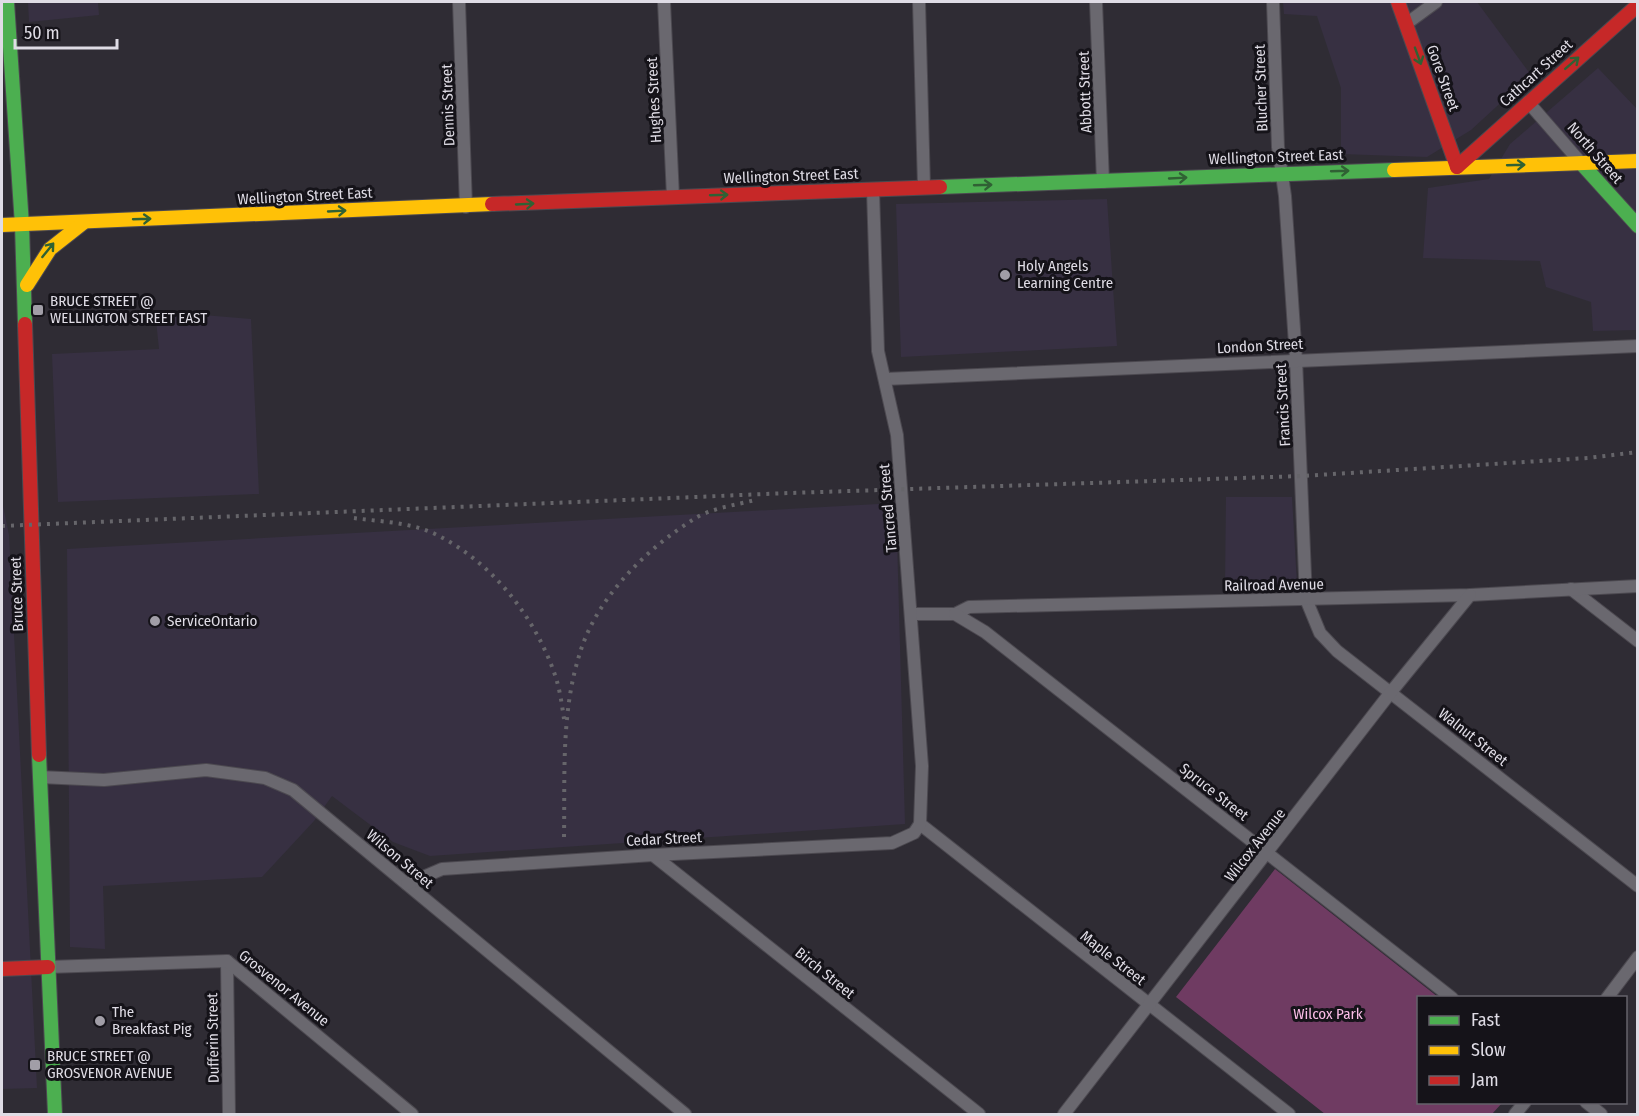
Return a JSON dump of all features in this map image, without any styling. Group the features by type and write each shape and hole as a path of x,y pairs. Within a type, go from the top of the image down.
{"main road":[{"name":"Bruce Street","path":"7,2 7,90 22,225 25,290 40,777 55,1114"},
{"name":"Gore Street","path":"1398,2 1457,167"},
{"name":"Cathcart Street","path":"1457,167 1638,5"},
{"name":"Wellington Street East","path":"2,225 1281,173 1638,161"},
{"name":"North Street","path":"1581,162 1638,226"},
{"path":"25,290 36,266 51,246 83,222"},
{"name":"Grosvenor Avenue","path":"2,969 48,967"}],"street":[{"name":"Dennis Street","path":"459,2 466,207"},
{"name":"Hughes Street","path":"664,2 673,197"},
{"path":"919,2 924,187"},
{"name":"Abbott Street","path":"1096,2 1103,182"},
{"name":"Blucher Street","path":"1273,2 1281,173"},
{"path":"1406,24 1436,2"},
{"name":"North Street","path":"1528,102 1581,162"},
{"name":"Francis Street","path":"1281,173 1296,359 1306,599"},
{"name":"Tancred Street","path":"873,190 878,351 897,435 913,614 922,766 920,824"},
{"name":"London Street","path":"885,379 1296,359 1638,346"},
{"name":"Railroad Avenue","path":"913,614 955,614 969,607 1470,595 1638,586"},
{"path":"1571,589 1638,641"},
{"name":"Wilcox Avenue","path":"1064,1114 1268,854 1391,692 1470,595"},
{"name":"Walnut Street","path":"1306,599 1320,633 1337,651 1638,886"},
{"name":"Spruce Street","path":"955,614 985,632 1449,996"},
{"name":"Wilson Street","path":"40,777 104,780 206,770 265,778 293,790 685,1114"},
{"name":"Cedar Street","path":"406,884 442,869 653,855 892,843 914,833 920,824"},
{"name":"Maple Street","path":"920,824 1289,1114"},
{"name":"Birch Street","path":"653,855 979,1114"},
{"path":"1609,996 1638,957"},
{"name":"Grosvenor Avenue","path":"48,967 227,962 412,1114"},
{"name":"Dufferin Street","path":"227,962 229,1114"},
{"path":"1588,1104 1601,1114"}],"shaded area":[{"path":"28,2 98,2 99,15 29,22"},
{"path":"1283,2 1477,2 1531,75 1471,130 1427,157 1341,154 1341,88 1317,16 1284,14"},
{"path":"1598,68 1637,109 1637,330 1593,331 1591,302 1546,287 1540,261 1423,258 1428,188 1489,179 1510,144"},
{"name":"Holy Angels Learning Centre","path":"1107,199 1117,346 901,357 896,204"},
{"path":"155,311 251,319 259,494 58,502 52,354 159,349"},
{"path":"1226,497 1292,497 1297,584 1225,587"},
{"path":"2,501 9,535 37,1088 2,1089"},
{"path":"896,503 905,824 430,856 393,842 332,796 314,821 262,877 103,886 105,949 70,947 67,549"}],"green space":[{"name":"Wilcox Park","path":"1275,869 1437,996 1417,996 1417,1104 1501,1104 1492,1114 1325,1114 1176,997"}],"railway":[{"path":"2,526 790,493 1302,476 1588,458 1638,452"},
{"path":"564,837 565,746 569,700 579,656 597,615 624,577 676,531 708,512 755,500"},
{"path":"354,518 397,523 429,531 459,548 495,578 525,615 548,656 561,698 564,719"}],"traffic: fast":[{"path":"7,2 22,225 25,324"},
{"path":"1581,163 1638,226"},
{"path":"940,187 1394,170"},
{"path":"39,755 55,1114"}],"traffic: slow":[{"path":"1394,170 1638,161"},
{"path":"2,225 492,204"},
{"path":"27,285 50,249 83,223"}],"traffic: jam":[{"path":"1398,2 1457,167"},
{"path":"1457,167 1638,5"},
{"path":"492,204 940,187"},
{"path":"25,324 39,755"},
{"path":"2,969 48,967"}],"place":[{"name":"Holy Angels Learning Centre","path":"1005,275"},
{"name":"BRUCE STREET @ WELLINGTON STREET EAST","path":"38,310"},
{"name":"ServiceOntario","path":"155,621"},
{"name":"The Breakfast Pig","path":"100,1021"},
{"name":"BRUCE STREET @ GROSVENOR AVENUE","path":"35,1065"}]}
